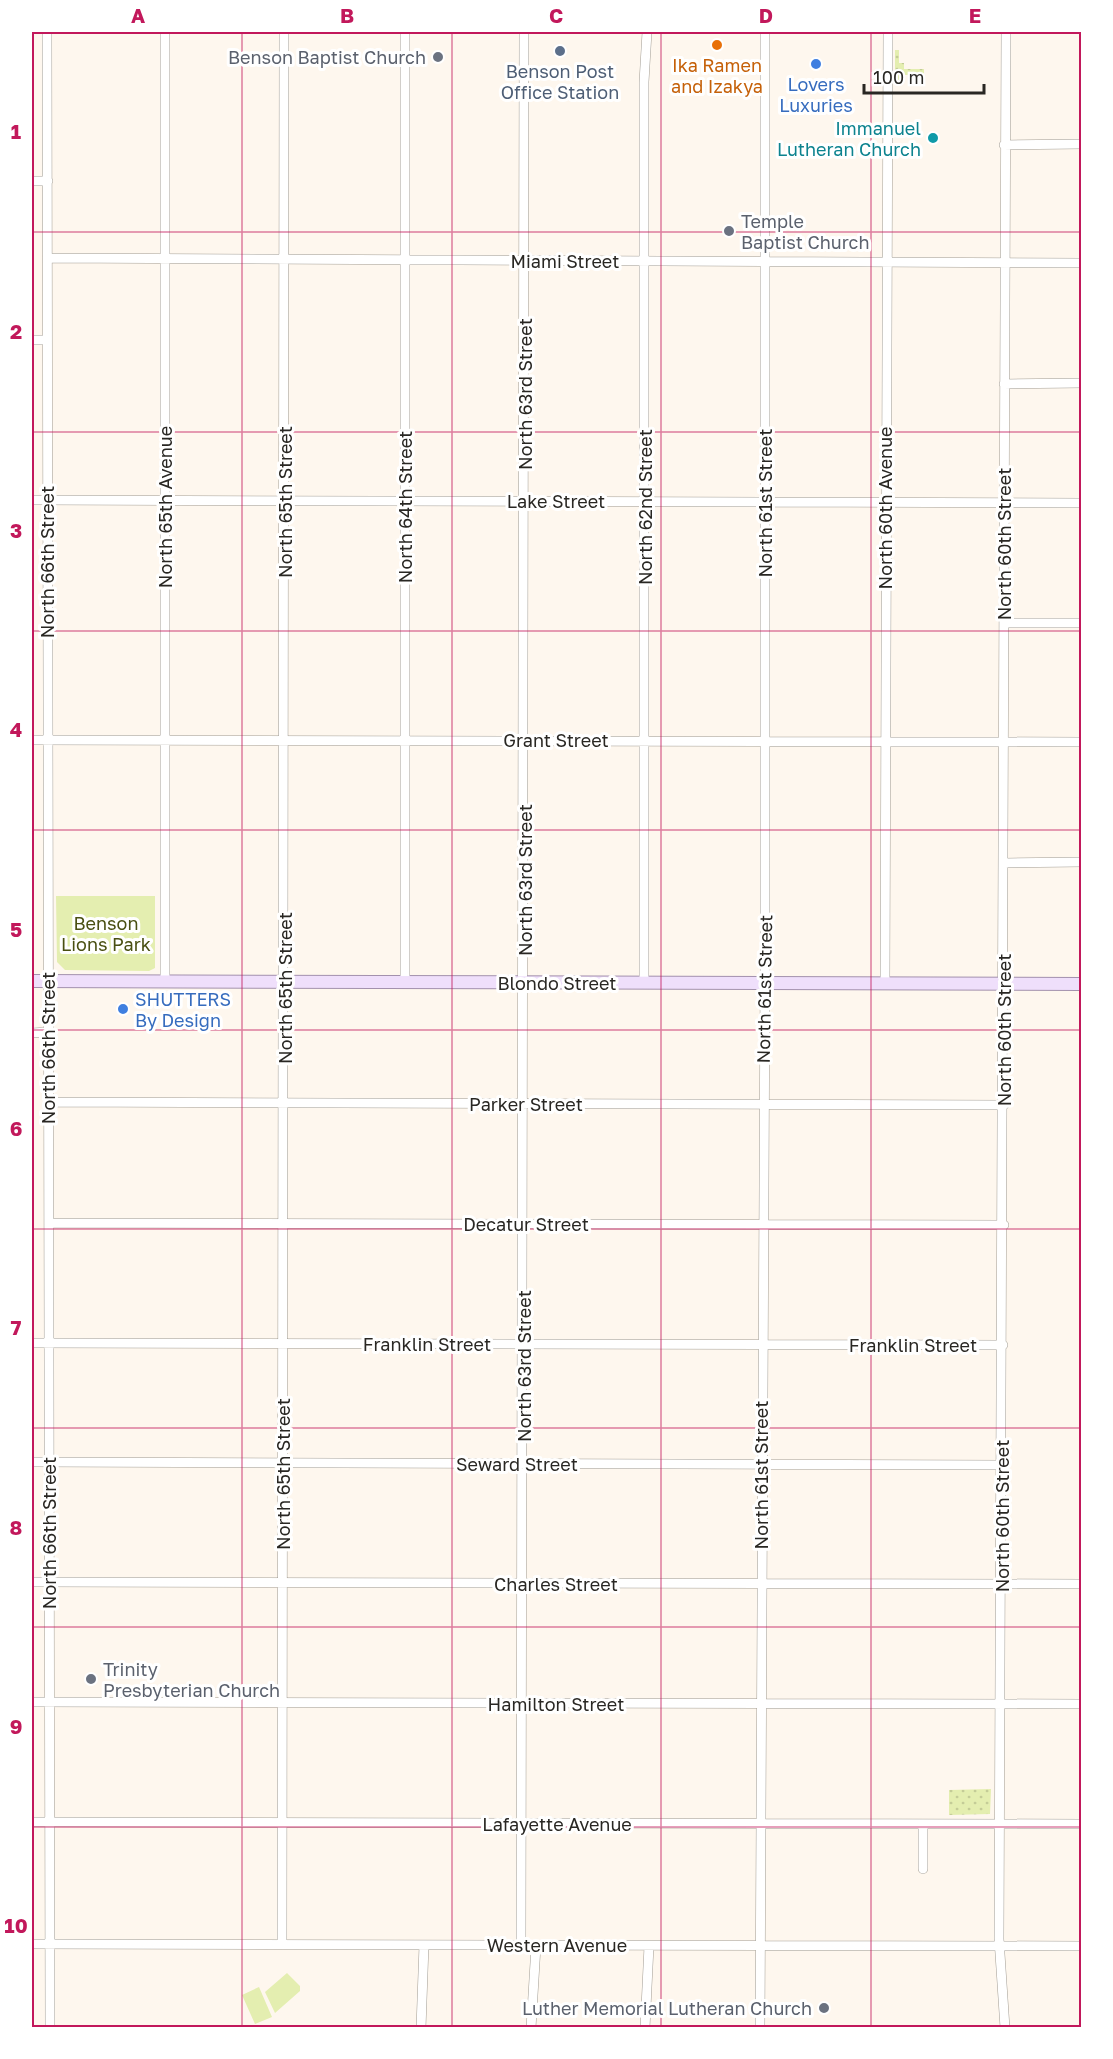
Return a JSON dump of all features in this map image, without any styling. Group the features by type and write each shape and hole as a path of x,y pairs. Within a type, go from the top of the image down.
{"main road":[{"name":"Blondo Street","path":"32,981 1082,984"}],"street":[{"name":"North 66th Street","path":"47,32 50,2028"},
{"name":"North 65th Avenue","path":"165,32 165,982"},
{"name":"North 65th Street","path":"282,1944 285,982 284,32"},
{"name":"North 64th Street","path":"405,32 405,983"},
{"name":"North 63rd Street","path":"521,1945 525,983 524,32"},
{"name":"North 62nd Street","path":"644,983 646,261 644,82 647,32"},
{"name":"North 61st Street","path":"760,2028 765,32"},
{"name":"North 60th Avenue","path":"885,984 885,262 888,32"},
{"name":"North 60th Street","path":"1005,2028 999,1947 1005,984 1004,145 1006,32"},
{"path":"1004,145 1082,144"},
{"path":"32,181 48,181"},
{"name":"Miami Street","path":"48,258 1082,263"},
{"path":"32,340 47,340"},
{"path":"1004,384 1082,383"},
{"name":"Lake Street","path":"32,500 1082,503"},
{"path":"1004,623 1082,623"},
{"name":"Grant Street","path":"32,740 1082,742"},
{"path":"1004,863 1082,862"},
{"path":"32,1033 48,1032"},
{"name":"Parker Street","path":"49,1102 1004,1106"},
{"name":"Decatur Street","path":"49,1223 1004,1225"},
{"name":"Franklin Street","path":"32,1342 1003,1346"},
{"name":"Seward Street","path":"32,1462 1002,1465"},
{"name":"Charles Street","path":"32,1582 1082,1584"},
{"name":"Hamilton Street","path":"32,1702 1082,1704"},
{"name":"Lafayette Avenue","path":"32,1822 1082,1824"},
{"path":"923,1824 923,1869"},
{"name":"Western Avenue","path":"32,1944 1082,1946"},
{"path":"421,2028 424,1945"},
{"path":"531,2028 536,1946"},
{"path":"645,2028 649,1946"}],"green space":[{"path":"895,50 899,50 899,63 904,63 904,69 924,69 924,75 902,75 901,80 895,80"},
{"name":"Benson Lions Park","path":"56,896 155,896 155,968 149,971 65,970 57,962"},
{"path":"991,1789 990,1814 949,1815 949,1790"},
{"path":"287,1973 300,1986 300,1991 275,2013 265,1992"},
{"path":"259,1987 272,2017 255,2024 242,1995"}],"place":[{"name":"Ika Ramen and Izakya","path":"717,45"},
{"name":"Benson Post Office Station","path":"560,51"},
{"name":"Benson Baptist Church","path":"438,57"},
{"name":"Lovers Luxuries","path":"816,64"},
{"name":"Immanuel Lutheran Church","path":"933,138"},
{"name":"Temple Baptist Church","path":"729,231"},
{"name":"SHUTTERS By Design","path":"123,1009"},
{"name":"Trinity Presbyterian Church","path":"91,1679"},
{"name":"Luther Memorial Lutheran Church","path":"824,2008"}]}
